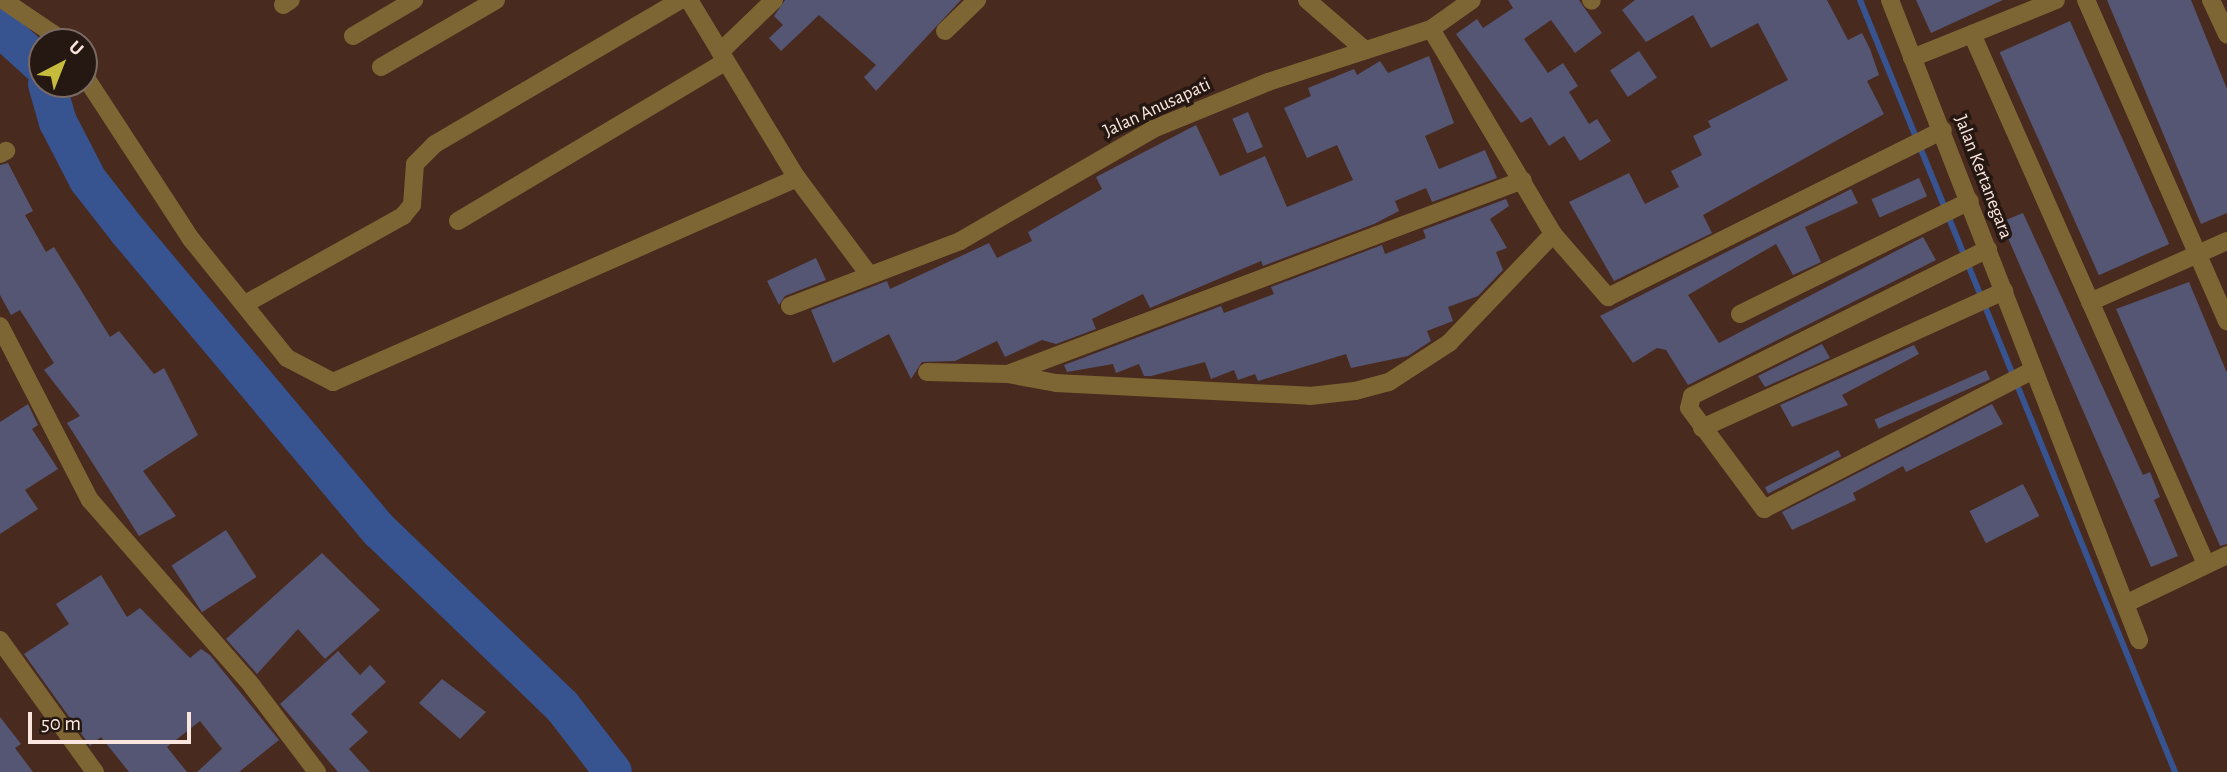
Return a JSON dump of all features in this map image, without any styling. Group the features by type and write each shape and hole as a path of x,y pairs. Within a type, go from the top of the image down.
{"street":[{"path":"3,0 44,28"},
{"path":"353,36 414,0"},
{"path":"381,67 496,0"},
{"path":"245,304 404,216 412,205 415,164 435,144 680,0"},
{"path":"689,0 797,178 867,272"},
{"path":"458,221 723,57 774,0"},
{"path":"945,31 977,0"},
{"path":"1307,0 1365,50"},
{"name":"Jalan Anusapati","path":"790,306 867,272 960,241 1153,129 1365,50 1431,29 1472,0"},
{"name":"Jalan Kertanegara","path":"1891,0 1941,131 1964,203 1988,249 1998,293 2028,373 2127,603 2139,640"},
{"path":"1912,58 2056,0"},
{"path":"2086,0 2227,321"},
{"path":"2211,0 2227,35"},
{"path":"1431,29 1553,234 1600,293 1617,296 1897,148 1941,131"},
{"path":"1972,34 2206,564"},
{"path":"98,96 191,239 287,358 333,382 797,178"},
{"path":"1008,374 1523,180"},
{"path":"1740,314 1964,203"},
{"path":"926,372 1008,374 1056,383 1257,393 1356,391 1389,382 1449,343 1553,234"},
{"path":"2090,302 2227,241"},
{"path":"1988,249 1940,270 1692,396 1689,408 1764,509 2028,373"},
{"path":"1702,428 1998,293"},
{"path":"0,327 90,500 252,686 317,772"},
{"path":"2127,603 2227,555"},
{"path":"0,640 95,772"}],"building":[{"path":"785,0 961,0 876,91 864,77 876,65 819,15 781,51 769,38 783,25 774,16"},
{"path":"1508,0 1579,0 1602,33 1575,53 1551,20 1524,39 1548,73 1563,63 1578,86 1569,92 1589,124 1597,119 1611,141 1580,161 1564,136 1549,146 1531,117 1521,123 1456,34 1477,19 1483,28 1513,8"},
{"path":"1635,0 1827,0 1848,40 1862,33 1870,49 1879,75 1867,81 1884,114 1703,215 1712,233 1614,281 1569,202 1629,173 1645,204 1679,187 1671,171 1702,155 1693,136 1711,127 1708,121 1788,80 1758,23 1711,48 1693,15 1646,42 1622,10"},
{"path":"1916,0 2003,0 1931,33"},
{"path":"2107,0 2191,0 2227,89 2227,213 2201,224"},
{"path":"2070,21 2169,244 2099,275 2000,52"},
{"path":"1639,51 1657,78 1628,97 1610,71"},
{"path":"1429,56 1454,123 1425,136 1439,169 1485,150 1497,178 1432,202 1426,188 1395,201 1399,211 1374,224 1263,266 1261,261 1150,308 1143,294 1092,319 1096,329 1056,344 1042,340 1005,357 997,341 955,361 922,362 911,379 889,334 833,363 811,310 887,281 890,289 989,243 997,258 1032,241 1028,232 1102,189 1096,177 1196,125 1220,176 1265,156 1287,207 1353,180 1337,145 1307,158 1284,108 1311,96 1308,88 1354,69 1357,75 1380,61 1388,73"},
{"path":"1248,112 1263,147 1247,154 1232,119"},
{"path":"8,163 33,211 25,215 46,252 54,247 110,337 119,331 154,374 164,368 198,435 143,471 176,516 139,536 67,423 80,416 44,370 54,363 20,310 11,315 0,295 0,165"},
{"path":"1919,178 1927,196 1880,217 1871,199"},
{"path":"1851,189 1858,203 1805,227 1821,262 1793,275 1776,244 1688,295 1719,343 1923,237 1936,260 1688,385 1666,350 1657,348 1633,363 1600,316"},
{"path":"1506,199 1509,206 1490,219 1507,248 1496,252 1503,270 1478,296 1448,307 1453,321 1427,331 1431,341 1408,356 1351,368 1346,354 1258,381 1255,374 1238,380 1234,370 1211,379 1205,362 1151,376 1144,376 1139,364 1116,373 1113,364 1067,372 1064,365 1221,306 1224,313 1274,294 1271,287 1382,245 1385,254 1426,238 1423,230"},
{"path":"2023,213 2143,475 2150,472 2160,497 2154,500 2178,556 2151,567 2001,222"},
{"path":"816,258 826,280 785,296 779,305 767,281"},
{"path":"2189,282 2227,373 2227,544 2220,546 2116,309"},
{"path":"1822,344 1830,358 1765,387 1758,376"},
{"path":"1914,345 1919,354 1842,395 1848,405 1792,427 1780,405"},
{"path":"1986,370 1990,379 1879,429 1875,420"},
{"path":"28,404 38,425 32,429 58,469 25,490 38,509 0,534 0,422"},
{"path":"1992,404 2003,424 1906,472 1903,466 1853,493 1856,500 1792,530 1782,512"},
{"path":"1838,450 1841,456 1768,493 1765,487"},
{"path":"2023,484 2039,516 1986,543 1970,511"},
{"path":"226,530 256,577 202,612 171,565"},
{"path":"322,553 380,610 325,659 298,629 257,674 226,639"},
{"path":"101,575 127,617 140,608 190,658 201,649 210,655 279,740 239,772 197,772 222,749 200,721 167,747 187,772 129,772 101,737 90,746 24,654 69,624 56,604"},
{"path":"338,651 360,675 370,665 386,682 351,714 368,732 349,749 370,772 338,772 280,704"},
{"path":"442,679 486,712 460,739 419,703"},
{"path":"0,717 21,744 15,748 33,772 0,772"}],"waterway":[{"path":"1860,0 2175,772"},
{"path":"0,28 28,53"},
{"path":"51,98 58,122 88,180 127,230 380,531 562,706 613,772"}]}
